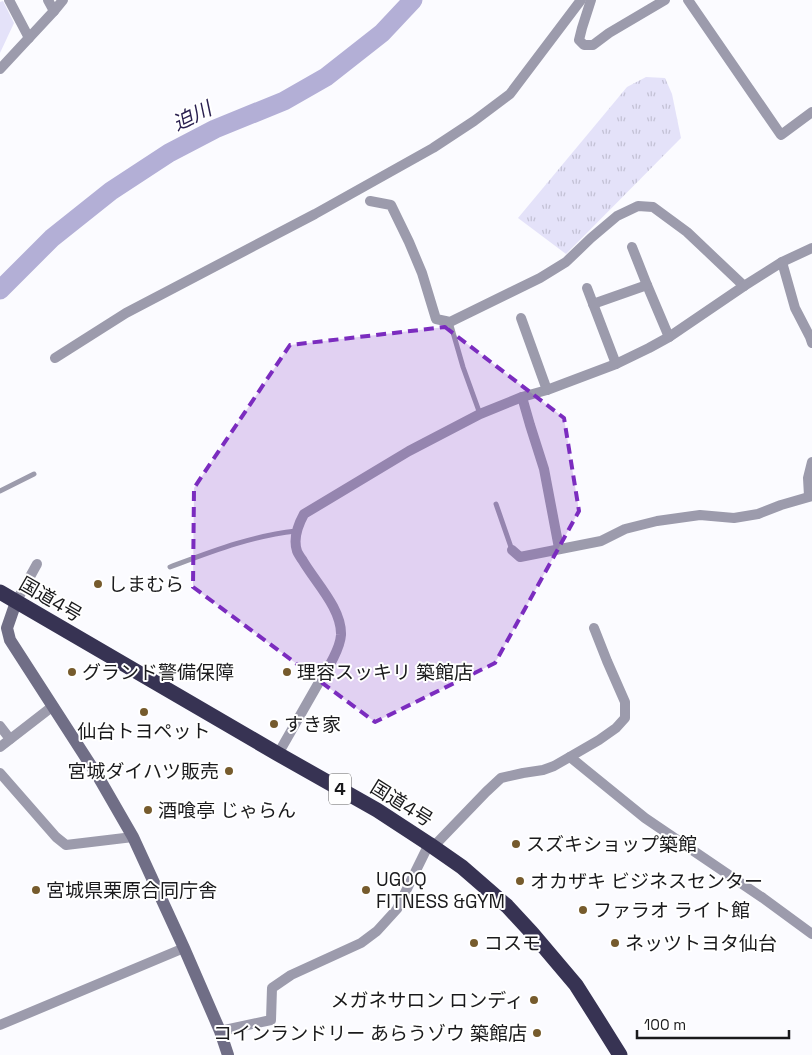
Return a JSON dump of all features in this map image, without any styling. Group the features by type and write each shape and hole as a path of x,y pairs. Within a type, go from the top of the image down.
{"highway":[{"name":"国道4号","path":"5,597 377,810 462,867 507,906 576,985 620,1055"}],"street":[{"path":"9,0 29,38"},
{"path":"48,0 54,11"},
{"path":"0,69 63,0"},
{"path":"54,358 126,313 315,214 433,148 474,121 510,94 581,0"},
{"path":"591,0 579,40 584,45 593,45 666,0"},
{"path":"688,0 782,135 812,112"},
{"path":"370,201 391,205 422,273 436,318 450,322 540,278 566,262 617,216 638,206 653,207 687,232 744,286"},
{"path":"632,246 669,338"},
{"path":"278,754 335,655 341,636 332,604 297,551 297,531 304,514 409,451 480,414 616,364 669,338 782,262 812,248"},
{"path":"782,262 794,308 812,343"},
{"path":"593,304 647,285"},
{"path":"587,288 616,364"},
{"path":"521,318 547,390"},
{"path":"522,397 544,470 559,548"},
{"path":"512,550 520,557 600,540 625,529 671,519 700,515 734,518 758,514 810,496 808,478 812,462"},
{"path":"37,564 5,597 7,628 10,640 99,778 133,837 184,948 220,1031 228,1055"},
{"path":"220,1031 271,1020 272,988 291,975 361,943 377,931 397,909 431,845 501,778 554,766 616,728 625,718 625,702 594,628"},
{"path":"0,747 53,706"},
{"path":"0,726 10,739"},
{"path":"570,757 645,818 763,898 812,934"},
{"path":"0,773 56,838 66,845 133,837"},
{"path":"0,1024 184,948"}],"lane":[{"path":"450,322 463,367 480,414"},
{"path":"0,491 34,474"},
{"path":"496,504 512,550"},
{"path":"170,567 245,540 297,531"}],"highlighted area":[{"path":"445,327 564,418 579,511 495,663 375,722 193,587 194,488 290,345"}],"green space":[{"path":"3,1 14,23 0,53 0,2"},
{"path":"646,77 665,78 672,94 681,138 566,254 518,218 627,87"}],"waterway":[{"name":"迫川","path":"0,290 52,238 111,191 169,153 215,129 284,101 326,77 382,33 413,0"}],"place":[{"name":"しまむら","path":"98,584"},
{"name":"グランド警備保障","path":"72,672"},
{"name":"理容スッキリ 築館店","path":"287,672"},
{"name":"仙台トヨペット","path":"144,712"},
{"name":"すき家","path":"274,724"},
{"name":"宮城ダイハツ販売","path":"229,771"},
{"name":"酒喰亭 じゃらん","path":"148,810"},
{"name":"スズキショップ築館","path":"516,844"},
{"name":"オカザキ ビジネスセンター","path":"520,881"},
{"name":"宮城県栗原合同庁舎","path":"36,890"},
{"name":"UGOQ FITNESS &GYM","path":"366,890"},
{"name":"ファラオ ライト館","path":"583,910"},
{"name":"コスモ","path":"474,943"},
{"name":"ネッツトヨタ仙台","path":"615,943"},
{"name":"メガネサロン ロンディ","path":"534,1000"},
{"name":"コインランドリー あらうゾウ 築館店","path":"537,1033"}]}
